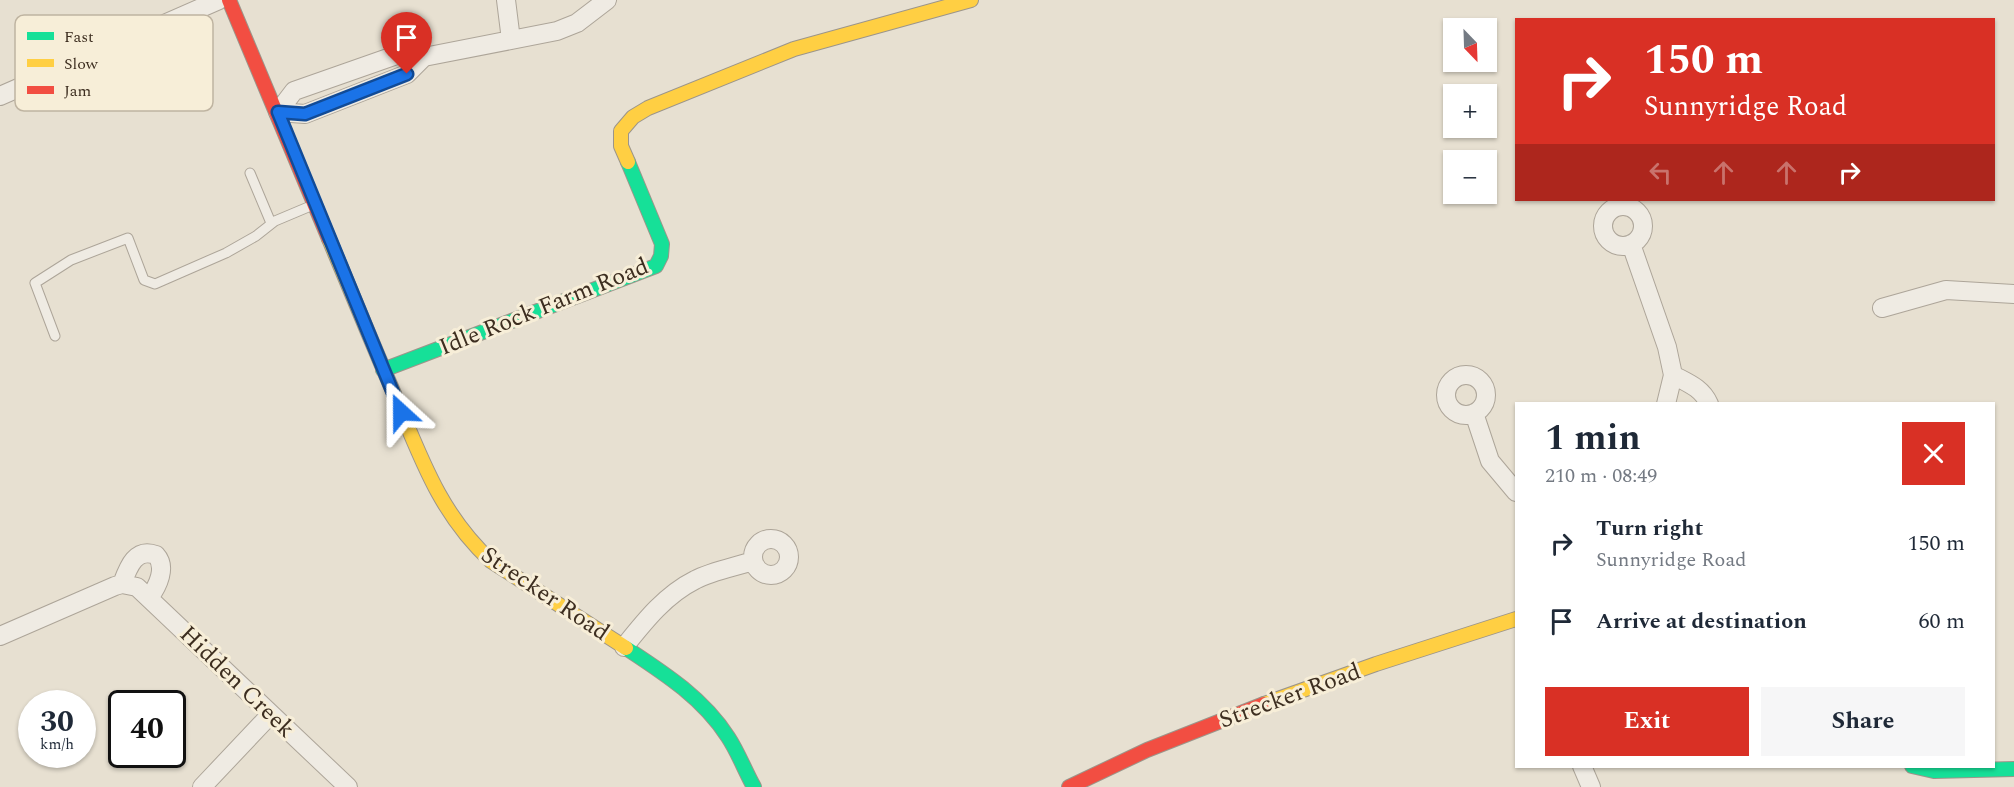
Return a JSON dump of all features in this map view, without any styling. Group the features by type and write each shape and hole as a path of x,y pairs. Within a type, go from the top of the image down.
{"street":[{"path":"185,15 219,0"},
{"name":"Strecker Road","path":"229,0 278,112 383,370 439,498 455,524 471,545 491,561 665,674 702,704 728,737 754,787"},
{"path":"506,0 512,40"},
{"path":"278,112 294,91 408,51 424,57 557,31 577,23 607,0"},
{"name":"Idle Rock Farm Road","path":"383,370 656,266 661,256 662,244 621,146 621,131 633,117 648,108 794,49 971,0"},
{"path":"278,112 305,114 407,74 424,57"},
{"path":"0,96 15,89"},
{"path":"1631,244 1667,347 1673,375 1666,402"},
{"path":"1882,308 1946,291 2014,294"},
{"path":"1673,375 1705,394 1708,402"},
{"path":"1474,413 1490,461 1515,488"},
{"path":"0,636 122,584 129,567 138,555 143,553 156,555 161,561 158,586 149,598"},
{"path":"624,647 658,606 677,590 697,579 753,561"},
{"name":"Hidden Creek","path":"122,584 137,587 348,787"},
{"name":"Strecker Road","path":"1069,787 1147,750 1239,713 1515,619"},
{"path":"202,787 271,714"},
{"path":"1583,768 1591,787"},
{"path":"1921,768 1934,771 2014,770"}],"lane":[{"path":"250,173 271,223"},
{"path":"55,336 35,283 71,260 128,238 144,280 155,284 226,253 256,236 271,223 315,204"}],"traffic: fast":[{"path":"383,370 656,266 661,256 662,244 628,162"},
{"path":"626,648 668,677 707,710 732,743 754,787"},
{"path":"1921,768 1934,771 2014,769"}],"traffic: slow":[{"path":"628,162 621,146 621,131 633,117 648,108 794,49 971,0"},
{"path":"329,239 423,463 458,524 491,561 626,648"},
{"path":"1264,704 1376,664 1515,619"}],"traffic: jam":[{"path":"229,0 329,239"},
{"path":"1069,787 1147,750 1264,704"}],"route":[{"path":"401,412 278,112 305,114 407,74"}]}
